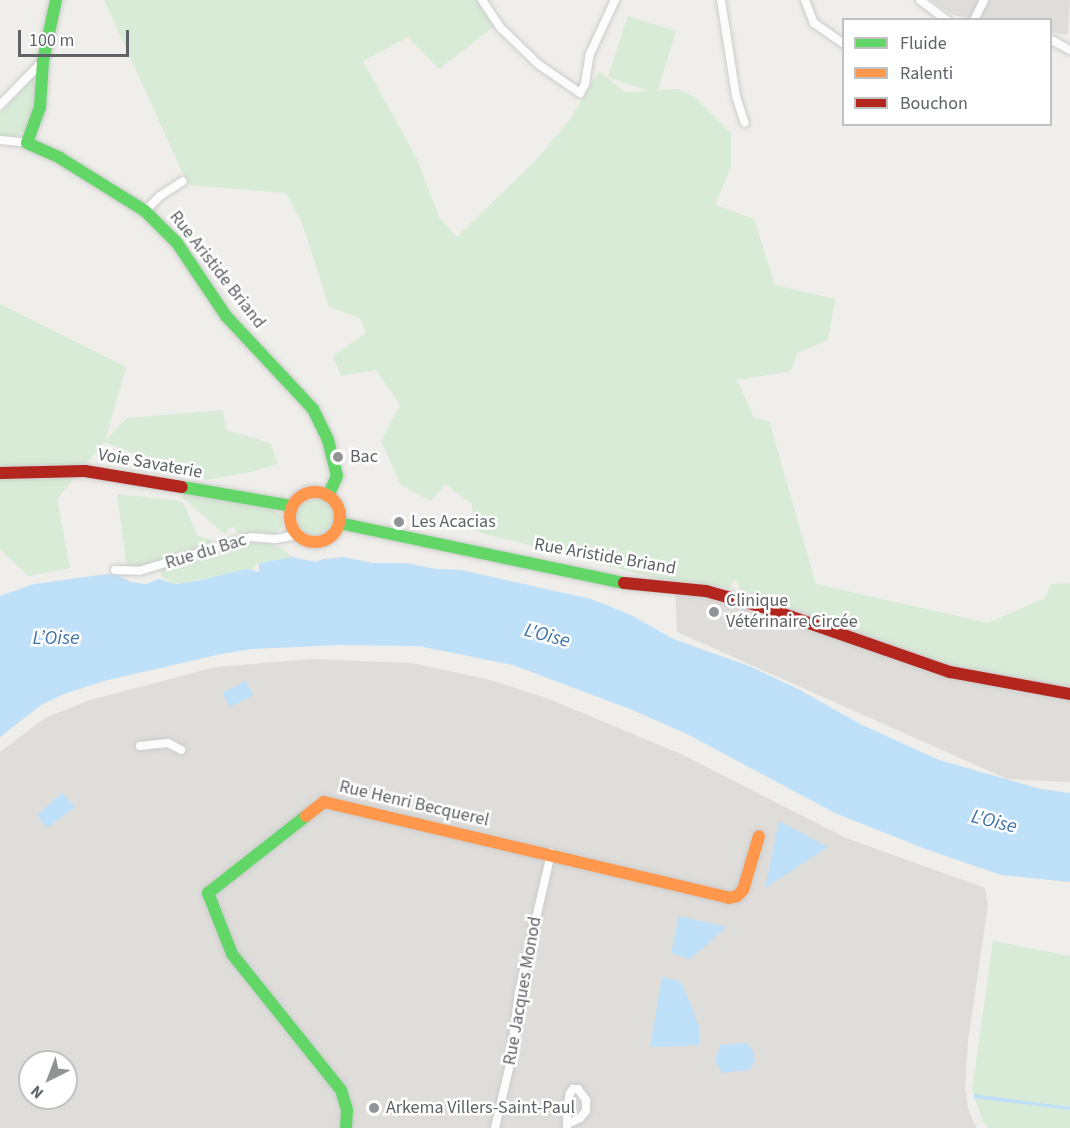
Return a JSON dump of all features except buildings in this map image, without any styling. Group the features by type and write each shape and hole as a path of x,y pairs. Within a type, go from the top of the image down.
{"street":[{"path":"0,140 27,143 40,107 43,61 56,0"},
{"path":"483,0 501,28 538,64 580,93 585,84 590,54 615,0"},
{"path":"721,0 736,96 745,123"},
{"path":"805,0 814,23 842,43"},
{"path":"920,0 944,18"},
{"path":"975,18 984,0"},
{"path":"1052,40 1070,50"},
{"path":"0,105 43,61"},
{"name":"Rue Aristide Briand","path":"27,143 60,158 145,211 177,243 226,316 313,409 328,440 338,476 328,496"},
{"path":"145,211 160,196 183,181"},
{"name":"Voie Savaterie","path":"0,473 85,471 292,506"},
{"path":"312,492 328,496 338,507 339,523 332,536 325,540 310,542 297,535 290,521 292,506 297,499 312,492"},
{"name":"Rue Aristide Briand","path":"339,523 641,586 706,591 763,607 950,672 1070,694"},
{"name":"Rue du Bac","path":"115,570 139,571 251,537 276,539 297,535"},
{"path":"140,746 168,743 182,750"},
{"name":"Rue Henri Becquerel","path":"348,1126 346,1105 341,1090 232,954 208,893 324,802 551,853 732,898 745,888 759,836"},
{"name":"Rue Jacques Monod","path":"495,1128 510,1064 519,992 551,853"}],"shaded area":[{"path":"931,0 1070,0 1068,35 1052,32 1052,18 967,18 953,15"},
{"path":"675,583 798,610 1070,684 1070,782 1007,779 677,632"},
{"path":"312,659 411,663 487,679 549,699 681,754 846,838 985,888 988,905 968,1041 965,1087 968,1108 976,1128 0,1128 0,752 45,718 90,700 216,667"}],"green space":[{"path":"104,0 479,0 496,25 439,69 408,37 363,61 417,159 440,219 457,237 536,160 571,118 599,71 624,92 648,91 608,77 628,16 676,31 658,90 678,89 695,97 731,133 731,167 715,205 754,219 775,285 835,299 828,340 797,353 791,371 737,380 754,418 769,421 816,584 988,623 1045,598 1051,584 1070,583 1070,685 969,669 940,661 739,589 738,582 734,580 730,588 675,583 474,531 472,504 445,484 431,501 401,485 381,441 400,405 376,370 341,376 333,356 366,333 360,318 329,307 302,223 286,193 188,185"},
{"path":"30,76 37,82 37,105 29,127 14,137 0,137 0,113 19,93"},
{"path":"0,304 126,367 105,441 127,418 223,410 226,430 270,443 278,464 206,480 104,442 57,499 70,568 28,576 0,549"},
{"path":"117,494 175,500 183,503 198,536 212,540 207,555 254,542 282,548 292,557 259,563 254,566 254,569 175,584 162,577 160,563 127,569"},
{"path":"183,494 271,508 282,517 282,527 274,534 260,532 238,535 235,527 227,529 228,533 224,534 182,497"},
{"path":"315,499 322,500 328,505 333,511 333,525 328,531 322,536 315,537 308,536 302,531 297,525 296,518 297,511 302,505 308,500"},
{"path":"993,941 1070,956 1070,1128 988,1128 982,1120 972,1090"}],"water":[{"name":"L’Oise","path":"292,557 316,562 344,557 372,563 406,563 436,569 461,570 591,599 629,614 673,639 749,666 800,690 860,724 939,760 1041,789 1070,793 1070,882 1001,875 923,848 835,813 685,733 630,709 513,665 419,646 337,645 253,649 221,654 104,681 64,694 41,705 0,737 0,596 34,584 107,574 117,575 131,582 146,584 159,579 175,584 246,569 259,572 259,563"},
{"path":"246,681 253,695 230,707 223,693"},
{"path":"62,793 75,807 47,828 37,815"},
{"path":"779,821 828,847 765,888"},
{"path":"679,916 727,927 690,959 671,953"},
{"path":"662,977 679,981 685,990 699,1026 699,1045 650,1047"},
{"path":"747,1043 752,1049 755,1061 750,1070 722,1073 715,1061 720,1045"},
{"path":"974,1094 1070,1107 1070,1110 974,1098"}],"traffic: fast":[{"path":"56,0 43,61 40,107 27,143 60,158 145,211 177,243 226,316 313,409 328,440 337,476 328,496"},
{"path":"182,487 292,506"},
{"path":"339,523 624,583"},
{"path":"306,816 208,893 232,954 341,1090 347,1110 346,1128"}],"traffic: slow":[{"path":"310,492 320,492 333,499 340,512 340,517 340,522 333,535 320,542 310,542 301,538 294,531 290,522 290,512 294,503 301,496 310,492"},
{"path":"306,816 324,802 729,898 737,896 743,890 759,836"}],"traffic: jam":[{"path":"0,473 85,471 182,487"},
{"path":"624,583 706,591 763,607 950,672 1070,694"}],"place":[{"name":"Bac","path":"338,457"},
{"name":"Les Acacias","path":"399,522"},
{"name":"Clinique Vétérinaire Circée","path":"714,612"},
{"name":"Arkema Villers-Saint-Paul","path":"374,1108"}],"water label":[{"name":"L'Oise","path":"547,636"},
{"name":"L'Oise","path":"994,822"}]}
